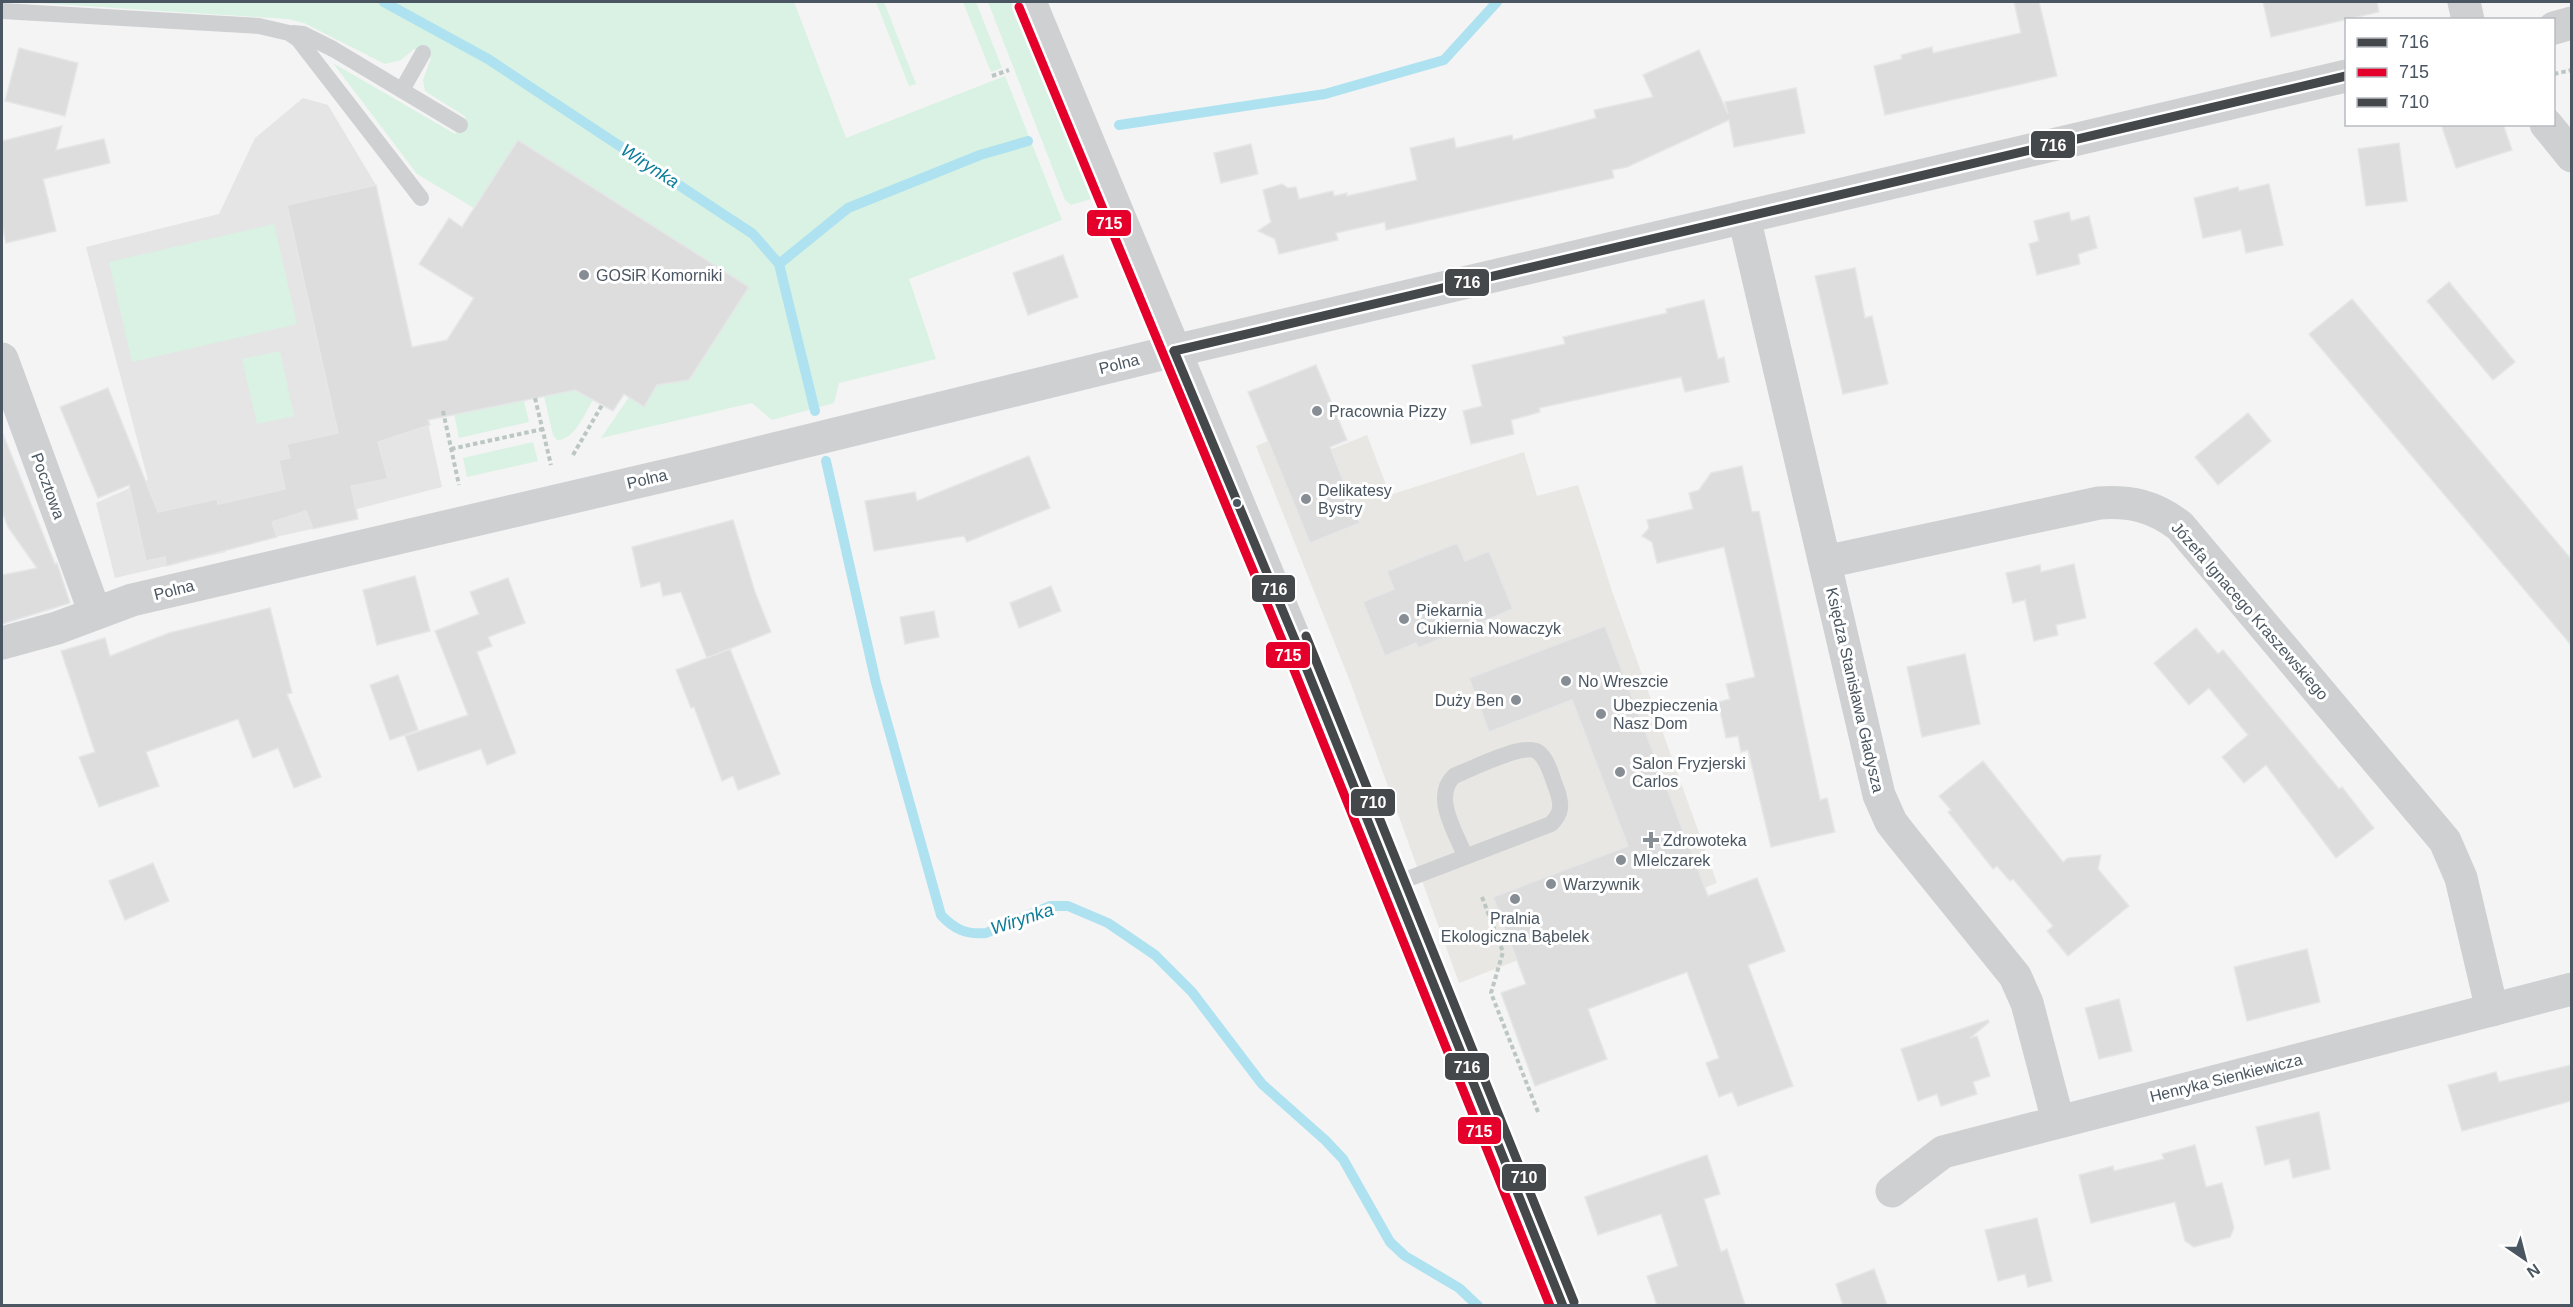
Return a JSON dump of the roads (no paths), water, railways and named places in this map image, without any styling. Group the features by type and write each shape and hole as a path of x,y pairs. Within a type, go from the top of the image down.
{"street":[{"path":"1030,2 1295,640 1563,1305"},
{"path":"2464,2 2468,18"},
{"path":"2555,27 2571,23"},
{"name":"Polna","path":"2,643 177,590 716,463 1174,351 2345,76"},
{"path":"2548,126 2571,156"},
{"name":"Księdza Stanisława Gładysza","path":"1744,217 1875,778 1884,808 1901,835 2015,976 2027,1003 2058,1121"},
{"name":"Pocztowa","path":"2,359 95,613"},
{"name":"Józefa Ignacego Kraszewskiego","path":"1825,562 2099,503 2137,504 2168,517 2180,526 2445,841 2462,878 2492,1010"},
{"name":"Henryka Sienkiewicza","path":"1892,1191 1943,1152 2571,989"}],"lane":[{"path":"2,10 258,26 313,38 460,125"},
{"path":"289,33 298,39 325,70 421,198"},
{"path":"402,90 423,53"},
{"path":"1392,885 1551,824 1557,818 1562,803 1544,759 1538,752 1523,749 1454,776 1447,782 1443,799 1465,856"}],"waterway":[{"name":"Wirynka","path":"384,2 488,59 753,234 779,264 815,411"},
{"path":"1119,125 1325,94 1444,60 1497,2"},
{"path":"779,264 848,208 980,155 1028,141"},
{"name":"Wirynka","path":"826,461 876,683 941,915 961,930 986,933 1050,906 1068,906 1108,923 1155,955 1192,992 1262,1084 1343,1159 1390,1242 1405,1256 1459,1288 1478,1306"}],"place":[{"name":"GOSiR Komorniki","path":"584,275"},
{"name":"Pracownia Pizzy","path":"1317,411"},
{"name":"Delikatesy Bystry","path":"1306,499"},
{"name":"Piekarnia Cukiernia Nowaczyk","path":"1404,619"},
{"name":"No Wreszcie","path":"1566,681"},
{"name":"Duży Ben","path":"1516,700"},
{"name":"Ubezpieczenia Nasz Dom","path":"1601,714"},
{"name":"Salon Fryzjerski Carlos","path":"1620,772"},
{"name":"Zdrowoteka","path":"1651,840"},
{"name":"MIelczarek","path":"1621,860"},
{"name":"Warzywnik","path":"1551,884"},
{"name":"Pralnia Ekologiczna Bąbelek","path":"1515,899"}]}
